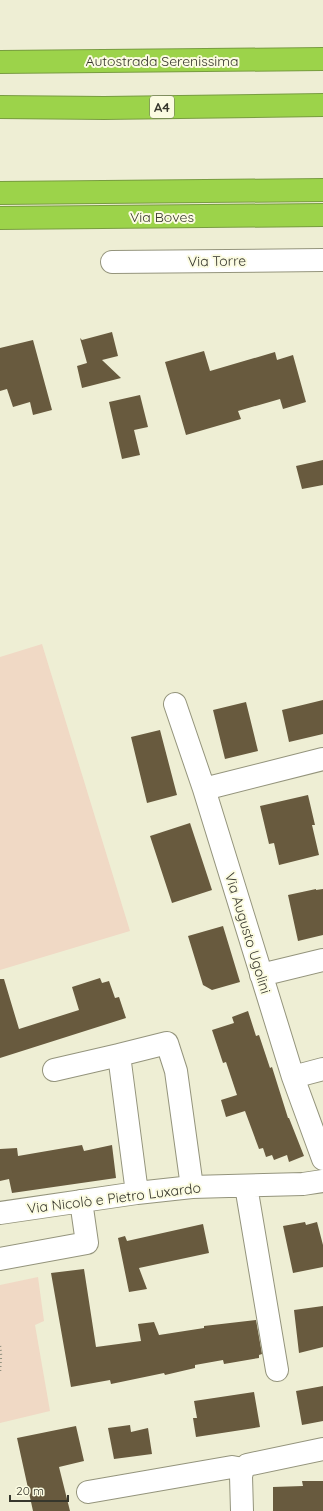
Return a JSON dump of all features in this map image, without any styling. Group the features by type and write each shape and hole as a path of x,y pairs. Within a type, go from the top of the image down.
{"highway":[{"name":"Autostrada Serenissima","path":"0,62 323,60"},
{"name":"A4","path":"0,107 104,108 323,105"},
{"name":"Via Boves","path":"0,193 323,190"},
{"name":"Via Boves","path":"0,218 323,215"}],"street":[{"name":"Via Torre","path":"112,262 323,260"},
{"name":"Via Augusto Ugolini","path":"175,704 204,789 293,1077 323,1159"},
{"path":"204,789 323,759"},
{"path":"261,975 323,960"},
{"path":"54,1070 167,1043 176,1071 192,1187"},
{"path":"119,1055 137,1193"},
{"path":"293,1077 323,1069"},
{"name":"Via Nicolò e Pietro Luxardo","path":"0,1213 137,1193 192,1187 303,1184 323,1181"},
{"path":"246,1186 277,1370"},
{"path":"0,1258 87,1243 81,1201"},
{"path":"242,1511 240,1482 243,1469 248,1465 255,1462 323,1449"},
{"path":"88,1492 232,1467 243,1469"}],"path":[{"path":"0,1346 2,1355 0,1370"}],"shaded area":[{"path":"42,644 130,931 0,970 0,657"},
{"path":"38,1277 44,1321 35,1325 50,1411 0,1423 0,1285"}],"building":[{"path":"112,332 118,356 102,360 121,378 82,388 77,366 87,363 80,338 82,340"},
{"path":"33,340 52,410 33,415 30,402 13,407 7,389 0,391 0,348"},
{"path":"204,351 210,371 275,352 277,360 293,355 306,402 283,409 280,399 238,411 241,419 186,435 165,362"},
{"path":"140,395 148,427 134,430 140,455 122,459 109,402"},
{"path":"323,460 323,485 302,489 296,466"},
{"path":"323,700 323,734 289,742 282,710"},
{"path":"246,702 258,751 225,759 213,710"},
{"path":"160,730 177,795 147,803 131,737"},
{"path":"308,795 315,825 312,825 319,855 279,865 274,843 269,844 260,806"},
{"path":"190,823 212,890 172,903 150,836"},
{"path":"323,889 323,935 298,941 288,895"},
{"path":"223,926 240,982 212,990 203,985 188,936"},
{"path":"100,978 102,983 109,981 115,998 119,997 126,1018 0,1058 0,979 4,979 19,1029 79,1010 72,987"},
{"path":"248,1011 256,1036 259,1035 270,1068 272,1067 288,1118 304,1156 289,1162 287,1155 274,1160 272,1155 266,1157 263,1148 259,1149 245,1111 226,1117 221,1100 237,1095 226,1062 223,1063 212,1030 234,1023 232,1017"},
{"path":"82,1145 84,1151 112,1145 116,1178 12,1193 9,1179 0,1181 0,1149 17,1148 18,1156"},
{"path":"305,1222 306,1225 317,1222 323,1245 323,1267 293,1273 283,1226"},
{"path":"203,1224 209,1253 139,1268 147,1289 129,1292 118,1238 125,1236 127,1241"},
{"path":"84,1269 96,1347 141,1341 138,1324 154,1322 159,1335 204,1328 204,1326 256,1320 262,1354 259,1355 259,1358 224,1364 223,1360 195,1365 195,1368 165,1375 164,1373 111,1384 110,1380 71,1387 51,1273"},
{"path":"323,1306 323,1347 299,1353 294,1310"},
{"path":"323,1386 323,1421 302,1425 296,1391"},
{"path":"254,1392 260,1427 196,1437 193,1418 197,1418 194,1401"},
{"path":"130,1425 131,1432 148,1428 152,1454 114,1459 108,1428"},
{"path":"76,1426 84,1461 59,1467 70,1511 33,1511 17,1438"},
{"path":"302,1481 323,1481 323,1511 273,1511 273,1487 303,1486"}]}
